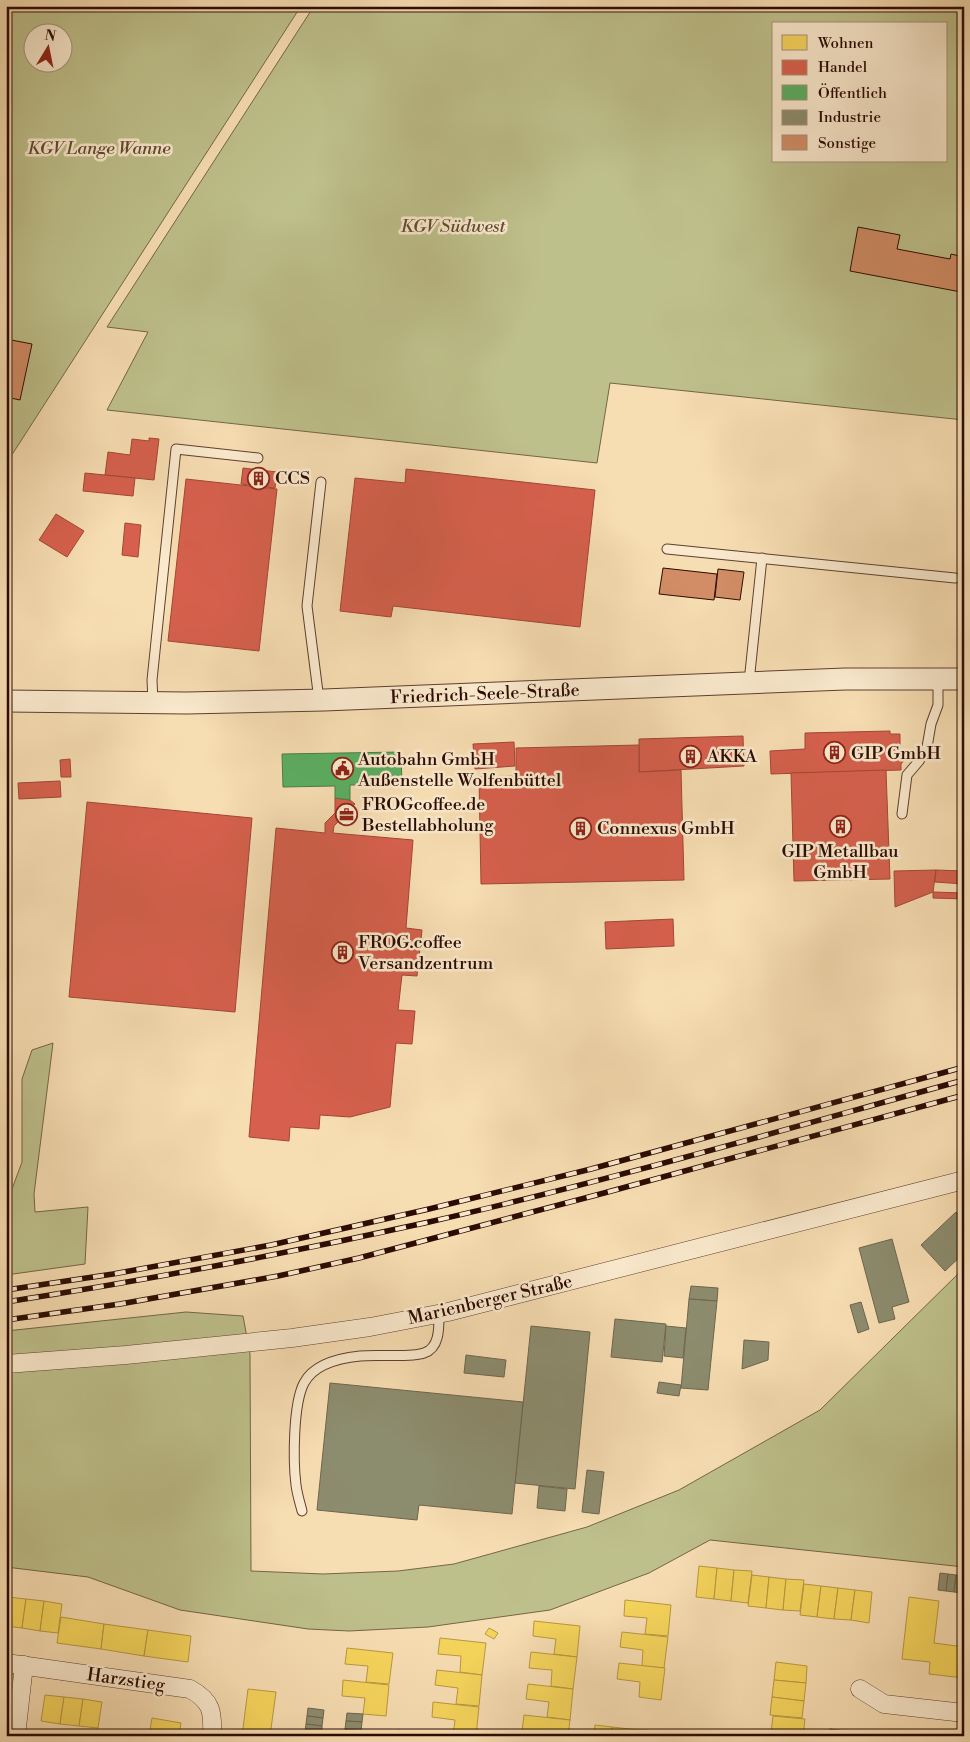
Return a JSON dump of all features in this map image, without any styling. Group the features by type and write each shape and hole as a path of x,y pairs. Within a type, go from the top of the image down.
{"street":[{"name":"Friedrich-Seele-Straße","path":"6,701 319,700 845,679 964,679"},
{"name":"Marienberger Straße","path":"6,1364 126,1355 292,1338 370,1327 440,1314 964,1180"},
{"name":"Harzstieg","path":"6,1663 190,1689 200,1695 210,1708 212,1736"},
{"path":"16,1736 24,1666"},
{"path":"860,1689 884,1704 964,1713"}],"lane":[{"path":"153,702 152,680 176,450 258,458"},
{"path":"319,700 307,606 321,482"},
{"path":"667,550 955,578"},
{"path":"749,684 762,558"},
{"path":"902,814 907,775 919,761 927,747 931,724 938,705 938,679"},
{"path":"302,1511 296,1486 295,1438 298,1402 304,1383 315,1371 331,1361 359,1356 426,1353 434,1346 438,1334 440,1314"}],"green space":[{"name":"KGV Lange Wanne","path":"6,6 301,6 6,464"},
{"name":"KGV Südwest","path":"314,6 964,6 964,420 610,383 597,463 107,410 148,332 107,327"},
{"path":"53,1043 34,1194 35,1212 88,1207 85,1264 6,1275 6,1196 12,1189 22,1162 22,1079 32,1050"},
{"path":"964,1268 964,1567 710,1540 649,1573 550,1610 428,1627 349,1631 308,1629 180,1610 88,1577 6,1567 6,1331 186,1312 243,1316 250,1354 251,1571 323,1574 398,1571 454,1564 587,1527 679,1490 820,1410"}],"building: Wohnen":[{"path":"699,1566 717,1568 714,1599 696,1597"},
{"path":"717,1568 734,1570 731,1601 714,1599"},
{"path":"734,1570 752,1571 748,1603 731,1601"},
{"path":"752,1575 769,1577 766,1608 748,1606"},
{"path":"769,1577 786,1579 783,1610 766,1608"},
{"path":"786,1579 804,1580 800,1611 783,1610"},
{"path":"804,1584 821,1586 817,1617 800,1615"},
{"path":"821,1586 838,1588 834,1619 817,1617"},
{"path":"838,1588 855,1590 851,1620 834,1619"},
{"path":"855,1590 872,1592 869,1623 851,1620"},
{"path":"8,1597 26,1599 22,1628 6,1626"},
{"path":"909,1597 939,1601 934,1643 964,1647 964,1678 929,1674 930,1662 902,1659"},
{"path":"26,1599 44,1601 40,1631 22,1628"},
{"path":"625,1600 671,1605 668,1636 645,1634 647,1618 624,1616"},
{"path":"44,1601 62,1604 58,1633 40,1631"},
{"path":"61,1617 104,1624 101,1649 57,1643"},
{"path":"534,1621 580,1626 577,1657 554,1654 556,1639 533,1636"},
{"path":"104,1624 148,1630 144,1656 101,1649"},
{"path":"489,1628 498,1633 494,1639 485,1634"},
{"path":"148,1630 191,1636 188,1662 144,1656"},
{"path":"622,1632 668,1637 664,1668 642,1666 643,1650 620,1647"},
{"path":"440,1638 486,1643 482,1675 460,1672 461,1656 438,1654"},
{"path":"347,1648 393,1653 389,1684 366,1682 368,1666 345,1664"},
{"path":"531,1652 577,1657 573,1689 551,1686 552,1670 529,1668"},
{"path":"776,1662 807,1666 806,1683 774,1680"},
{"path":"619,1663 665,1668 661,1700 639,1697 640,1682 617,1679"},
{"path":"437,1670 482,1675 479,1706 456,1704 458,1688 435,1685"},
{"path":"343,1680 389,1685 386,1716 363,1714 365,1698 342,1696"},
{"path":"774,1680 806,1683 804,1701 772,1697"},
{"path":"528,1684 573,1689 570,1720 547,1717 549,1702 526,1699"},
{"path":"248,1689 276,1692 270,1736 242,1736"},
{"path":"45,1695 64,1697 60,1724 41,1721"},
{"path":"64,1697 83,1699 79,1726 60,1724"},
{"path":"772,1697 804,1701 802,1718 770,1715"},
{"path":"83,1699 102,1702 98,1728 79,1726"},
{"path":"433,1702 479,1707 476,1736 453,1736 455,1720 432,1717"},
{"path":"524,1715 570,1720 568,1736 545,1736 546,1733 522,1731"},
{"path":"773,1716 805,1719 803,1736 771,1733"},
{"path":"152,1718 181,1723 179,1736 149,1736"},
{"path":"595,1725 612,1727 612,1736 594,1736"},
{"path":"612,1727 630,1729 629,1736 612,1736"},
{"path":"630,1729 648,1730 647,1736 629,1736"},
{"path":"648,1730 665,1732 665,1736 647,1736"},
{"path":"771,1733 794,1736 771,1736"}],"building: Handel":[{"path":"149,438 159,439 154,480 105,475 108,452 130,455 132,439 149,441"},
{"name":"CCS","path":"243,468 277,472 275,488 241,484"},
{"path":"406,469 595,490 580,627 393,606 391,617 340,611 355,478 405,483"},
{"path":"85,473 135,478 133,496 83,491"},
{"path":"186,479 277,489 259,651 168,641"},
{"path":"56,514 84,531 67,557 39,540"},
{"path":"125,523 141,525 138,557 122,555"},
{"name":"GIP GmbH","path":"890,731 890,734 900,734 900,755 905,759 901,764 901,770 771,774 770,751 805,749 805,733"},
{"name":"AKKA","path":"743,736 744,766 639,772 639,739"},
{"path":"514,742 515,766 475,769 473,744"},
{"name":"Connexus GmbH","path":"639,745 639,772 681,770 684,880 481,884 479,777 516,776 516,748"},
{"path":"70,759 71,777 61,777 60,760"},
{"name":"GIP Metallbau GmbH","path":"886,770 890,879 794,881 791,773"},
{"path":"60,781 61,797 19,799 18,783"},
{"name":"FROG.coffee Versandzentrum","path":"335,798 350,800 355,804 334,826 333,833 413,840 406,928 422,930 417,976 402,975 398,1010 415,1011 412,1044 396,1043 390,1107 350,1117 320,1115 319,1129 290,1127 289,1141 249,1137 276,828 325,833 325,823 335,813"},
{"path":"87,802 252,818 235,1012 69,997"},
{"path":"936,870 933,892 895,907 894,871"},
{"path":"936,870 964,871 964,884 935,882"},
{"path":"933,892 964,893 964,899 933,898"},
{"path":"673,919 674,946 606,949 605,922"}],"building: Öffentlich":[{"name":"Autobahn GmbH Außenstelle Wolfenbüttel","path":"401,752 402,785 350,785 350,800 335,798 335,786 283,787 282,754"}],"building: Industrie":[{"path":"956,1212 964,1220 964,1253 945,1271 921,1245"},
{"path":"892,1239 909,1302 892,1307 895,1319 879,1323 859,1248"},
{"path":"691,1286 718,1288 717,1301 689,1299"},
{"path":"689,1299 717,1301 708,1390 681,1388"},
{"path":"861,1302 869,1329 858,1333 850,1305"},
{"path":"615,1319 666,1324 662,1362 611,1357"},
{"path":"531,1326 590,1332 575,1489 515,1483"},
{"path":"666,1326 686,1328 683,1358 664,1356"},
{"path":"744,1340 769,1342 768,1360 742,1369"},
{"path":"466,1355 506,1360 504,1377 464,1373"},
{"path":"659,1382 681,1385 679,1396 657,1393"},
{"path":"330,1383 523,1402 512,1514 419,1505 417,1520 317,1510"},
{"path":"587,1470 604,1472 599,1514 582,1512"},
{"path":"539,1486 567,1489 565,1511 537,1508"},
{"path":"940,1573 948,1574 946,1591 938,1590"},
{"path":"948,1574 956,1575 954,1592 946,1591"},
{"path":"956,1575 964,1576 963,1593 954,1592"},
{"path":"308,1708 324,1710 323,1718 307,1716"},
{"path":"347,1713 363,1714 362,1722 346,1721"},
{"path":"307,1716 323,1718 322,1726 306,1724"},
{"path":"346,1721 362,1722 361,1731 345,1729"},
{"path":"306,1724 322,1726 322,1734 305,1732"},
{"path":"345,1729 361,1731 360,1736 344,1736"},
{"path":"830,1729 847,1731 846,1736 829,1736"},
{"path":"398,1730 414,1732 414,1736 397,1736"},
{"path":"305,1732 322,1734 321,1736 305,1736"},
{"path":"867,1733 884,1734 884,1736 867,1736"}],"building: Sonstige":[{"path":"858,227 900,235 897,249 950,259 951,254 964,257 964,275 961,292 850,271"},
{"path":"6,339 32,344 20,400 6,397"},
{"path":"663,568 717,574 714,600 659,594"},
{"path":"718,569 744,572 740,600 715,597"}],"railway":[{"path":"6,1290 113,1274 271,1245 429,1209 591,1169 964,1067"},
{"path":"6,1302 218,1265 429,1222 630,1172 964,1080"},
{"path":"6,1320 120,1304 278,1276 359,1258 964,1095"}],"place":[{"name":"CCS","path":"259,478"},
{"name":"GIP GmbH","path":"835,753"},
{"name":"AKKA","path":"691,756"},
{"name":"Autobahn GmbH Außenstelle Wolfenbüttel","path":"342,769"},
{"name":"FROGcoffee.de Bestellabholung","path":"346,814"},
{"name":"GIP Metallbau GmbH","path":"840,826"},
{"name":"Connexus GmbH","path":"581,828"},
{"name":"FROG.coffee Versandzentrum","path":"342,952"}]}
